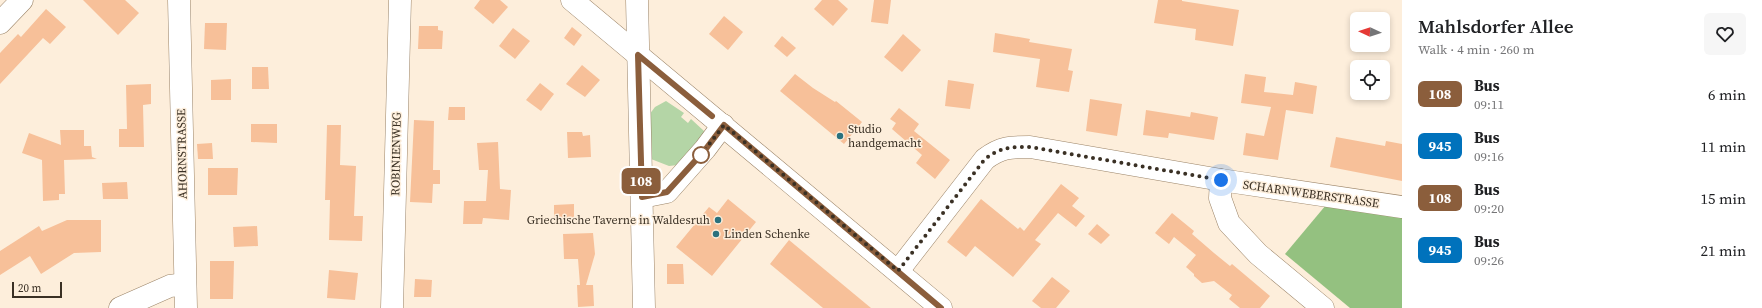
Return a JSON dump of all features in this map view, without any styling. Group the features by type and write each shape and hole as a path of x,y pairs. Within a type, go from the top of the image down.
{"street":[{"path":"0,22 22,0"},
{"name":"AHORNSTRASSE","path":"178,0 186,308"},
{"name":"ROBINIENWEG","path":"392,308 400,0"},
{"path":"572,0 724,125 941,308"},
{"path":"637,0 644,308"},
{"path":"642,197 667,192 705,150 724,125"},
{"name":"SCHARNWEBERSTRASSE","path":"898,271 985,159 996,151 1010,147 1030,147 1221,180 1402,207"},
{"path":"1221,180 1220,198 1229,223 1258,254 1323,308"},
{"path":"120,308 170,286 185,284"}],"green space":[{"path":"666,101 684,113 681,117 688,123 691,119 704,131 704,133 678,165 669,166 651,159 649,115 655,107"},
{"path":"1326,205 1402,217 1402,308 1350,308 1285,254"}],"building":[{"path":"83,0 125,0 139,13 118,35"},
{"path":"480,0 500,0 508,7 493,24 474,8"},
{"path":"822,0 838,0 848,9 833,26 814,9"},
{"path":"874,0 891,0 888,24 871,22"},
{"path":"1158,0 1182,0 1239,10 1233,46 1195,40 1196,29 1154,23"},
{"path":"46,9 66,27 50,44 43,38 0,84 0,53 18,34 21,37"},
{"path":"724,16 743,32 728,50 709,34"},
{"path":"205,23 227,23 226,50 204,49"},
{"path":"419,26 438,26 438,30 443,31 442,49 418,49"},
{"path":"572,27 582,35 574,46 564,38"},
{"path":"513,28 530,41 515,59 499,46"},
{"path":"995,33 1030,39 1029,42 1072,49 1068,70 1073,71 1069,92 1036,87 1040,59 993,52"},
{"path":"903,34 921,50 902,72 884,57"},
{"path":"782,36 796,48 787,57 774,46"},
{"path":"582,65 600,80 585,97 566,84"},
{"path":"252,67 268,67 269,89 252,89"},
{"path":"795,74 813,88 835,102 836,101 862,122 844,144 780,91"},
{"path":"1245,74 1266,77 1264,92 1293,95 1295,82 1317,86 1313,114 1286,110 1278,160 1243,155 1246,133 1264,136 1271,107 1241,103"},
{"path":"231,79 231,100 211,100 211,80"},
{"path":"948,80 974,84 970,109 945,106"},
{"path":"540,83 554,94 541,111 526,100"},
{"path":"151,84 151,104 143,105 144,147 119,147 119,129 127,129 126,85"},
{"path":"1090,99 1122,104 1117,136 1086,131"},
{"path":"449,107 465,107 465,120 448,120"},
{"path":"899,108 919,124 914,131 950,160 935,179 916,163 922,155 892,129 896,123 890,119"},
{"path":"1146,110 1190,117 1191,112 1218,117 1214,140 1169,133 1168,138 1143,135"},
{"path":"414,120 434,121 433,170 440,170 440,184 433,184 432,203 410,202"},
{"path":"251,124 277,124 277,143 251,142"},
{"path":"327,125 341,125 340,165 356,166 354,216 363,216 362,241 329,240 330,200 325,200"},
{"path":"60,130 84,130 84,146 91,146 92,157 97,159 64,160 65,194 59,194 59,200 43,201 42,160 22,153 29,133 61,145"},
{"path":"567,132 582,132 583,136 590,135 591,157 568,158"},
{"path":"1336,137 1385,146 1386,141 1402,144 1402,181 1330,167"},
{"path":"498,142 500,189 511,190 509,220 483,218 482,224 463,224 464,201 486,201 488,170 479,170 477,143"},
{"path":"212,143 213,159 198,159 197,144"},
{"path":"208,168 238,168 237,195 208,195"},
{"path":"127,182 128,199 103,199 102,183"},
{"path":"1061,184 1079,198 1072,206 1085,216 1076,227 1058,213 1035,240 1041,244 1013,277 975,246 966,257 947,242 981,199 1018,229 1020,227 1024,231"},
{"name":"Linden Schenke","path":"728,199 756,222 712,276 676,247 709,207 717,213"},
{"path":"574,204 574,219 554,220 554,205"},
{"path":"1172,213 1194,231 1192,234 1214,253 1230,266 1232,264 1270,296 1260,308 1240,308 1229,299 1232,295 1214,281 1202,283 1194,276 1194,274 1186,267 1196,255 1174,237 1169,244 1155,233"},
{"path":"67,220 101,220 101,252 74,253 41,274 30,256 0,275 0,251 39,226 42,231"},
{"path":"1097,224 1110,235 1101,244 1088,234"},
{"path":"257,226 258,246 234,247 233,227"},
{"path":"593,233 595,254 586,285 593,285 594,306 578,307 577,285 580,285 578,259 564,259 563,234"},
{"path":"789,240 871,308 823,308 770,264"},
{"path":"210,261 234,261 233,299 210,299"},
{"path":"667,264 683,264 684,284 667,284"},
{"path":"329,270 358,273 355,300 327,298"},
{"path":"1052,277 1070,291 1056,308 1041,308 1032,301"},
{"path":"415,279 432,280 431,297 414,297"}],"bus line":[{"name":"108","path":"712,116 638,55 640,172 642,197 667,192 705,150 724,125 941,308"}],"place":[{"name":"Studio handgemacht","path":"840,136"},
{"name":"Griechische Taverne in Waldesruh","path":"718,220"},
{"name":"Linden Schenke","path":"716,234"}],"route":[{"path":"701,155 724,125 898,271 985,159 996,151 1010,147 1030,147 1221,180"}]}
